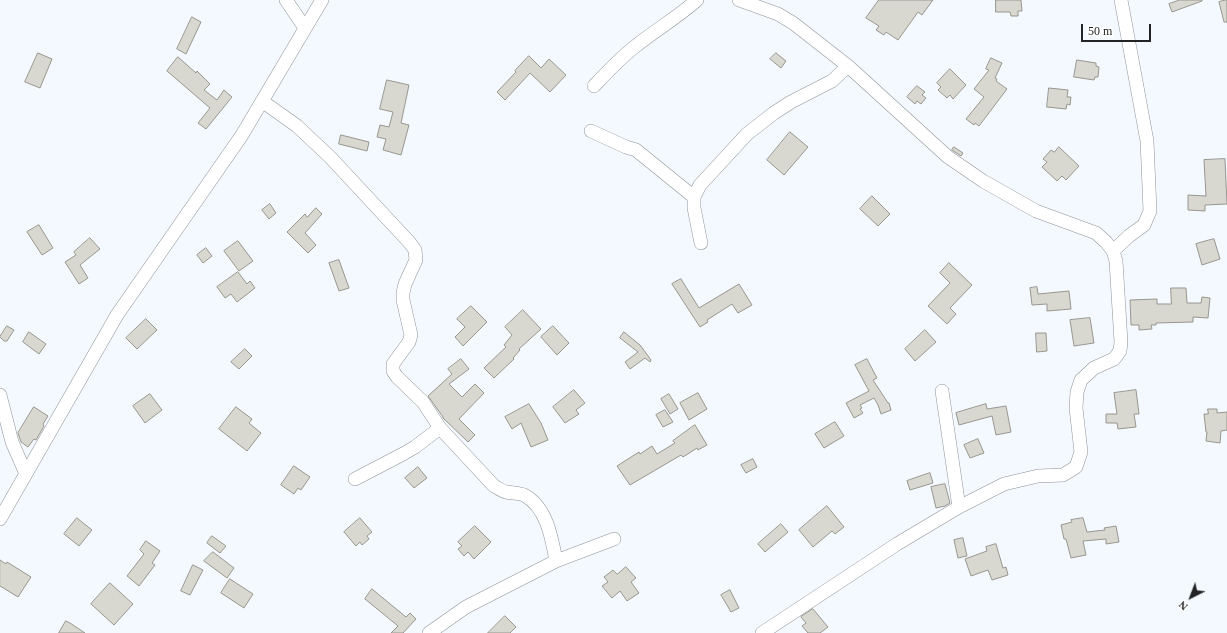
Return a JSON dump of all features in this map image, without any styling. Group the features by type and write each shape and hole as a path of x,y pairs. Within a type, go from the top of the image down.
{"street":[{"path":"286,0 305,28"},
{"path":"0,518 117,315 242,135 322,0"},
{"path":"594,86 619,59 697,0"},
{"path":"739,0 778,14 793,23 848,66 948,157 982,180 1036,211 1096,233 1114,251 1116,261 1121,342 1120,351 1114,359 1094,368 1081,380 1076,392 1076,408 1081,452 1076,467 1063,475 1038,476 1004,484 959,507 898,544 762,633"},
{"path":"1114,251 1129,236 1144,225 1150,211 1147,141 1121,0"},
{"path":"701,243 694,208 694,197 700,185 747,134 791,102 832,81 848,66"},
{"path":"262,102 297,126 330,157 415,250 416,260 405,284 403,293 403,300 411,335 409,342 393,364 393,371 396,377 423,402 440,428 494,486 504,491 523,495 534,501 542,514 553,540 556,562"},
{"path":"591,131 636,150 694,197"},
{"path":"942,391 959,507"},
{"path":"0,395 12,442 26,474"},
{"path":"355,479 404,454 440,428"},
{"path":"429,633 466,607 556,562 614,539"}],"building":[{"path":"879,0 933,0 922,15 918,12 898,40 886,32 884,35 876,30 879,26 866,18"},
{"path":"996,0 1021,0 1022,11 1018,11 1018,16 1011,16 1010,12 996,12"},
{"path":"1180,0 1202,1 1172,12 1169,4"},
{"path":"1227,0 1227,22 1224,22 1219,2"},
{"path":"192,17 201,22 186,54 177,49"},
{"path":"38,53 52,59 40,88 25,82"},
{"path":"776,53 786,61 781,68 770,59"},
{"path":"529,56 541,68 549,59 566,75 550,92 530,73 505,100 497,92"},
{"path":"178,57 196,73 197,71 210,84 204,90 217,100 224,90 232,97 206,129 198,123 210,108 167,71"},
{"path":"991,58 1002,63 995,78 997,79 996,81 1007,89 979,126 975,123 974,125 966,119 984,97 974,89 989,70 986,69"},
{"path":"1077,60 1096,63 1096,66 1099,67 1098,77 1095,77 1094,80 1074,77"},
{"path":"950,69 966,85 953,99 950,95 947,98 938,90 941,87 937,83"},
{"path":"387,80 409,85 401,123 409,125 401,155 383,150 386,139 377,137 380,125 389,127 393,112 380,109"},
{"path":"917,86 925,92 922,95 926,98 921,104 917,101 915,104 907,97"},
{"path":"1049,88 1068,90 1067,97 1071,97 1070,105 1067,104 1066,109 1047,107"},
{"path":"790,132 808,147 784,175 767,160"},
{"path":"341,135 369,142 367,151 339,144"},
{"path":"954,147 963,153 961,156 952,150"},
{"path":"1059,147 1079,166 1066,180 1062,176 1057,181 1042,167 1047,162 1043,159 1051,150 1054,152"},
{"path":"1225,159 1227,204 1205,205 1205,211 1188,210 1188,195 1206,196 1204,160"},
{"path":"872,196 890,214 878,226 860,209"},
{"path":"270,204 276,213 269,219 262,210"},
{"path":"316,208 322,214 305,233 316,245 308,253 287,232 305,214 307,217"},
{"path":"39,225 53,248 42,255 27,232"},
{"path":"90,238 100,249 80,265 88,278 79,284 65,262 76,255 74,252"},
{"path":"1214,239 1220,259 1202,265 1196,244"},
{"path":"238,241 253,261 239,271 224,251"},
{"path":"206,248 212,256 203,263 197,255"},
{"path":"339,260 349,288 339,291 329,263"},
{"path":"949,263 972,285 950,308 956,314 947,324 928,306 950,283 940,273"},
{"path":"238,272 247,284 250,281 255,288 237,302 231,294 225,298 217,287"},
{"path":"681,279 699,308 739,284 752,305 738,313 732,304 707,320 708,322 700,327 672,284"},
{"path":"1037,287 1038,294 1069,291 1071,309 1047,311 1047,304 1032,305 1030,288"},
{"path":"1171,288 1186,288 1187,303 1201,303 1202,297 1210,298 1208,318 1193,317 1193,322 1156,323 1156,325 1151,325 1152,329 1139,330 1139,325 1131,325 1130,300 1157,299 1157,304 1171,304"},
{"path":"471,306 487,322 463,346 455,337 465,327 457,319"},
{"path":"523,310 541,329 519,349 520,350 513,358 514,359 494,378 484,368 506,347 504,345 512,335 505,327"},
{"path":"1090,318 1094,343 1074,346 1070,320"},
{"path":"146,319 157,330 137,349 126,338"},
{"path":"7,326 14,330 7,341 4,341 0,337"},
{"path":"553,326 569,343 557,355 541,337"},
{"path":"925,330 936,342 915,361 905,349"},
{"path":"29,332 46,344 39,354 23,342"},
{"path":"624,332 640,345 651,360 650,362 645,358 630,369 625,362 638,352 620,338"},
{"path":"1036,333 1046,333 1047,351 1037,352"},
{"path":"245,349 252,356 239,369 231,362"},
{"path":"461,359 469,369 449,384 462,397 475,384 484,393 459,419 475,435 468,442 443,418 428,396 452,374 448,369"},
{"path":"867,359 877,378 873,380 889,403 891,410 881,414 874,398 860,405 862,408 860,409 863,413 854,418 846,403 869,391 855,365"},
{"path":"574,390 585,403 576,410 579,414 565,423 553,407"},
{"path":"1136,390 1139,414 1134,414 1136,427 1118,429 1117,423 1106,423 1106,414 1117,414 1114,393"},
{"path":"698,393 707,409 689,420 680,403"},
{"path":"150,394 162,410 145,423 133,406"},
{"path":"669,394 678,409 670,414 661,399"},
{"path":"529,404 541,423 548,440 531,447 521,423 512,429 505,417"},
{"path":"986,404 987,409 1006,406 1011,432 996,435 992,416 959,425 956,413"},
{"path":"34,407 48,416 36,440 34,439 28,447 21,442 18,433"},
{"path":"236,407 252,419 249,423 261,433 247,451 219,429"},
{"path":"1208,409 1217,409 1217,413 1227,412 1227,430 1221,431 1220,443 1206,441 1207,432 1204,414 1208,414"},
{"path":"665,410 673,422 663,427 656,415"},
{"path":"835,422 844,436 824,448 815,434"},
{"path":"695,425 707,445 698,450 697,448 683,457 681,455 630,485 617,466 639,452 640,454 652,446 657,454 675,443 673,441"},
{"path":"978,439 984,453 970,458 964,445"},
{"path":"753,459 757,467 746,473 741,465"},
{"path":"294,466 310,477 301,490 298,488 294,494 281,485"},
{"path":"418,467 427,478 414,488 405,478"},
{"path":"930,473 933,483 910,490 907,481"},
{"path":"945,484 950,503 936,508 931,487"},
{"path":"827,506 844,527 835,534 832,531 813,547 799,530"},
{"path":"77,518 92,530 79,546 64,534"},
{"path":"360,518 372,532 367,536 369,539 362,545 360,542 356,546 344,532"},
{"path":"1083,518 1087,532 1105,530 1104,528 1116,526 1119,542 1106,544 1106,539 1083,541 1086,555 1071,558 1061,525 1072,522 1071,520"},
{"path":"781,524 788,532 765,552 758,544"},
{"path":"475,526 491,542 474,559 468,552 464,556 458,549 462,546 458,542"},
{"path":"212,536 226,546 220,553 207,543"},
{"path":"963,538 967,556 958,558 954,540"},
{"path":"146,541 160,551 152,563 155,565 139,586 127,576 144,554 140,550"},
{"path":"996,544 1003,568 1006,567 1008,575 992,580 988,570 971,576 965,559 987,551 986,547"},
{"path":"213,552 234,568 227,578 204,561"},
{"path":"0,560 6,564 7,562 31,577 18,597 0,586"},
{"path":"193,565 203,570 190,595 181,591"},
{"path":"626,567 636,578 631,582 639,593 627,601 620,591 612,598 602,586 608,582 604,577 613,570 617,574"},
{"path":"230,579 253,594 244,608 221,593"},
{"path":"110,583 133,604 114,625 91,604"},
{"path":"372,589 406,617 410,613 416,619 403,633 391,633 398,626 365,599"},
{"path":"730,590 739,608 731,612 721,595"},
{"path":"813,609 828,627 820,633 808,633 802,626 806,623 801,617"},
{"path":"505,616 516,627 510,633 488,633"},
{"path":"66,621 70,623 85,633 59,633"}]}
